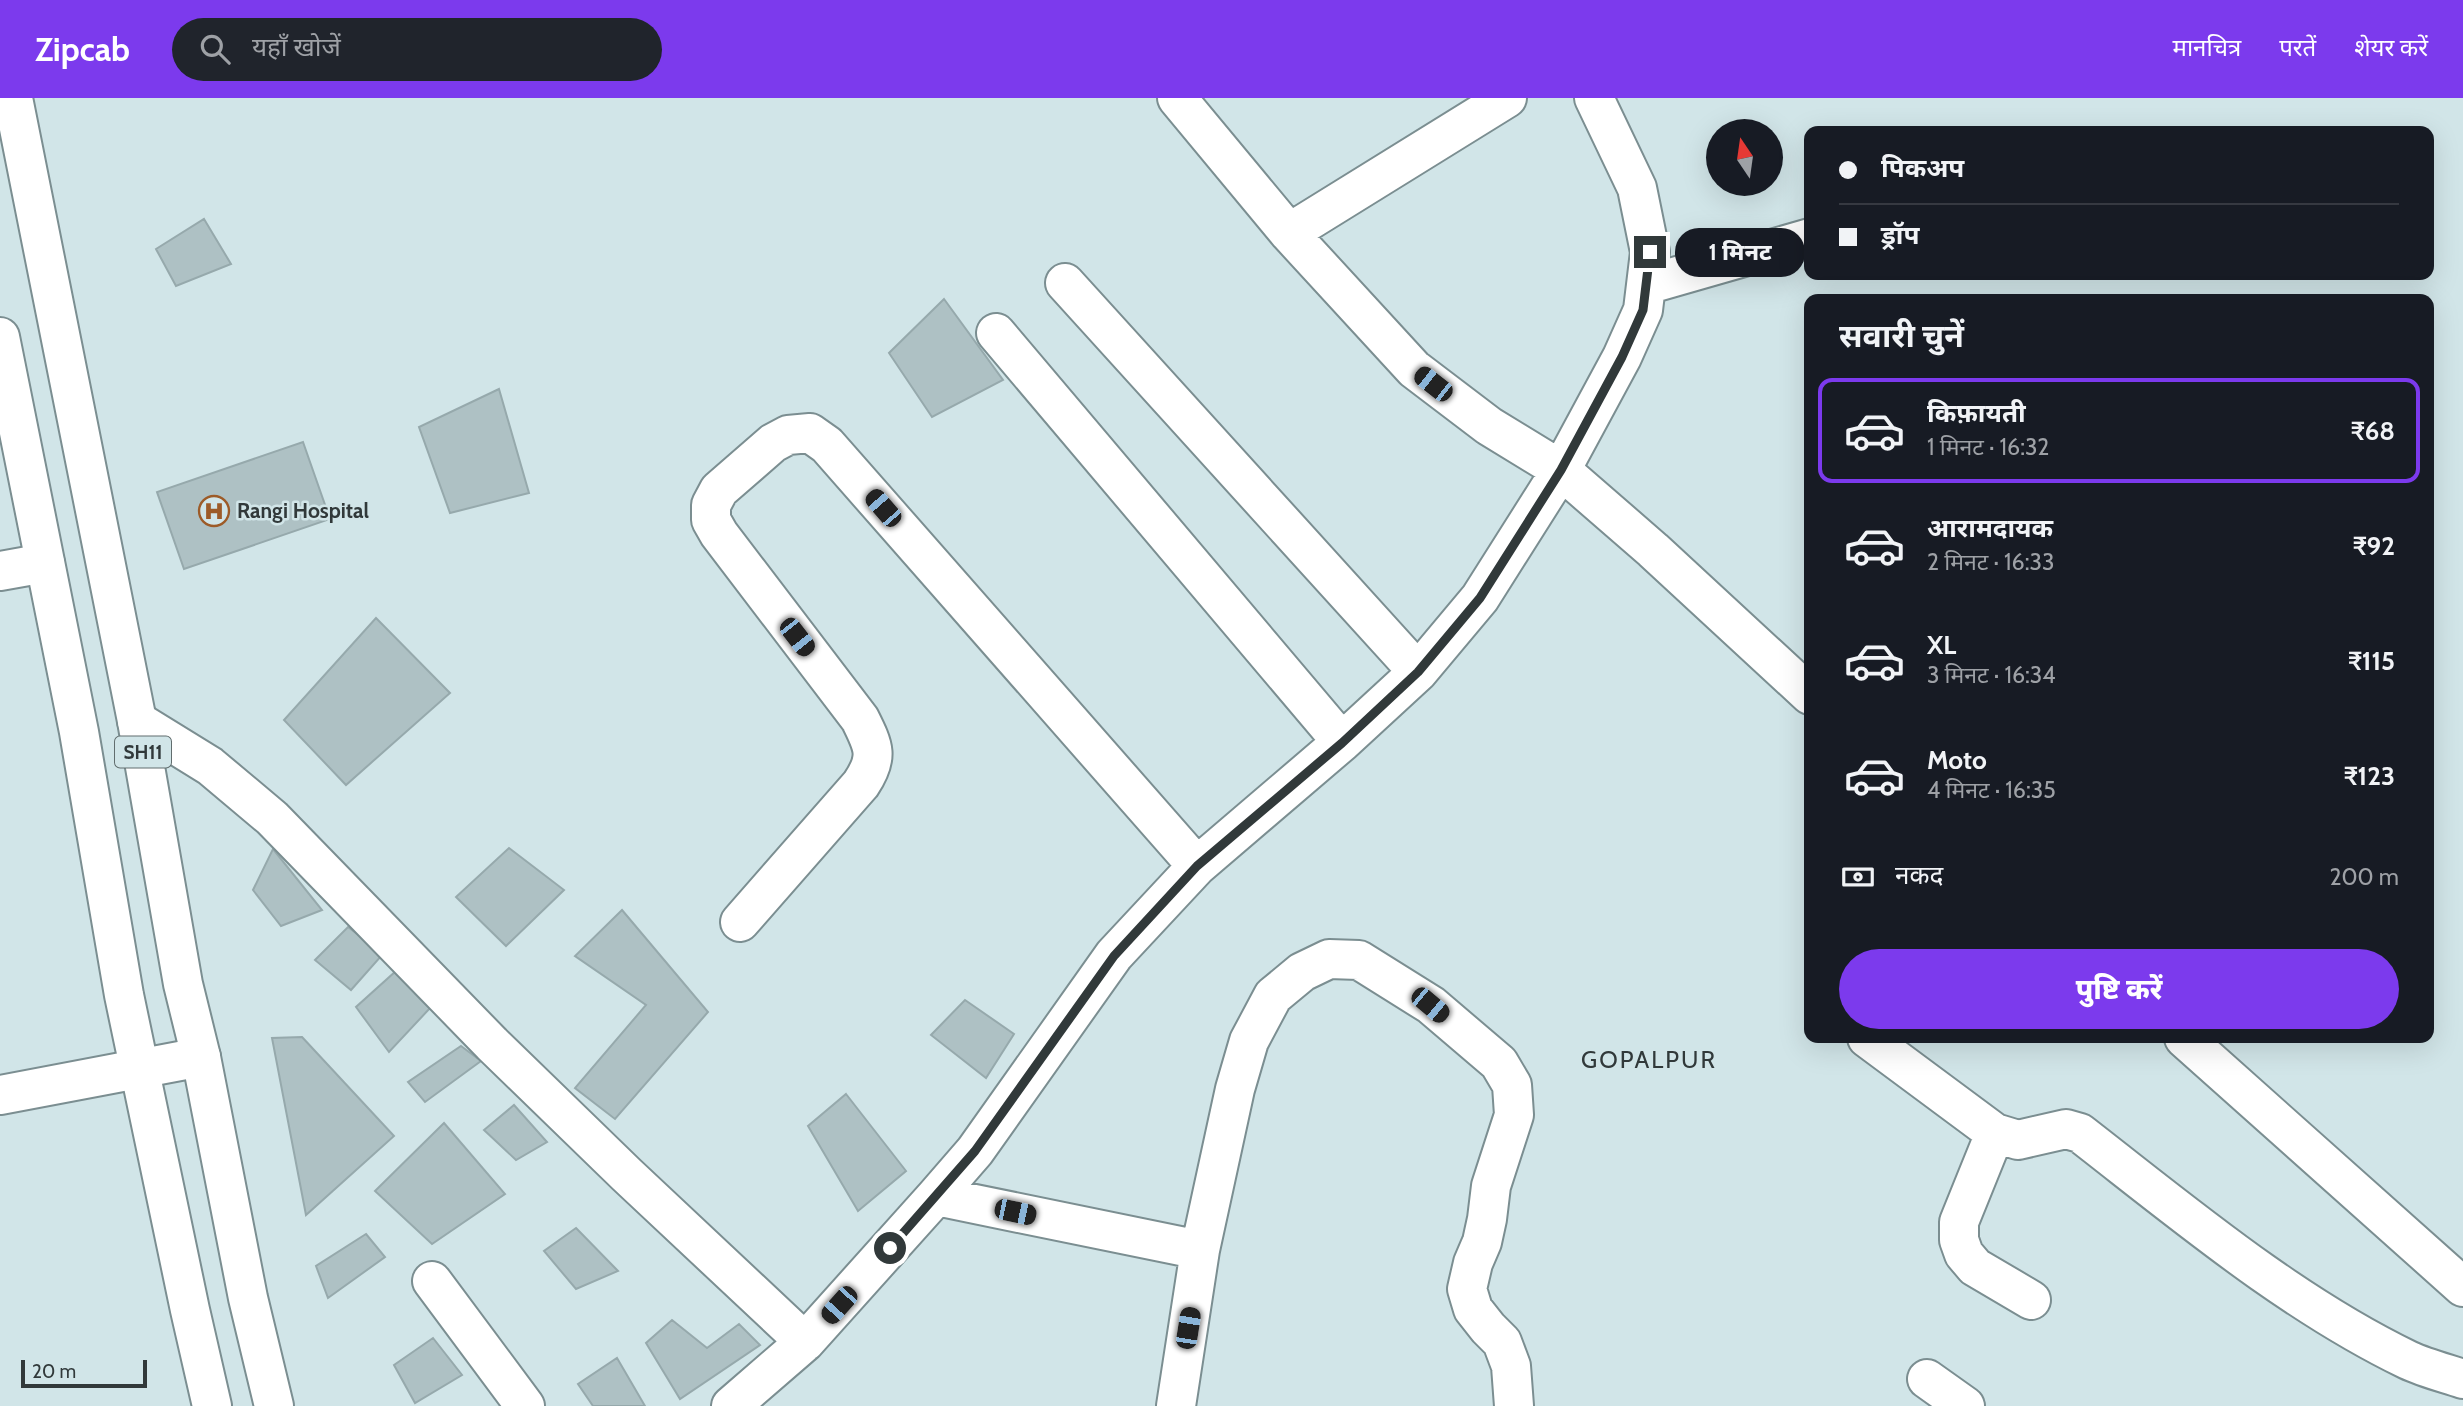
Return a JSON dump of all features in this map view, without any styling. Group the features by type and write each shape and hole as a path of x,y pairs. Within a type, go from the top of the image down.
{"street":[{"name":"SH11","path":"13,98 137,721 183,984 201,1057 248,1298 274,1406"},
{"path":"1177,98 1289,233 1414,369 1489,426 1561,470 1653,550 1804,689"},
{"path":"1289,233 1507,98"},
{"path":"731,1406 805,1342 975,1151 1114,956 1197,866 1342,743 1418,672 1480,598 1561,470 1622,357 1643,310 1650,252 1637,188 1594,98"},
{"path":"1646,285 1804,240"},
{"path":"1065,283 1418,672"},
{"path":"996,333 1342,743"},
{"name":"SH11","path":"0,337 79,732 124,995 212,1406"},
{"path":"740,922 861,785 873,767 873,744 860,719 711,520 711,505 719,490 773,443 789,435 810,433 828,445 1197,866"},
{"path":"0,571 45,563"},
{"path":"137,721 210,766 272,818 492,1044 626,1175 805,1342"},
{"path":"1176,1406 1200,1250 1249,1041 1273,996 1303,972 1329,959 1359,960 1430,1005 1499,1063 1512,1085 1514,1115 1491,1186 1482,1242 1473,1263 1467,1289 1473,1309 1502,1342 1511,1366 1514,1406"},
{"path":"1874,1043 1995,1133 2018,1140 2066,1129 2080,1133 2213,1236 2333,1319 2410,1361 2463,1379"},
{"path":"2190,1043 2463,1287"},
{"path":"0,1095 201,1057"},
{"path":"1995,1133 1959,1222 1959,1240 1964,1254 1975,1267 2031,1300"},
{"path":"936,1196 1200,1250"},
{"path":"432,1281 525,1406"},
{"path":"1927,1379 1965,1406"},
{"path":"2454,1406 2463,1393"}],"building":[{"path":"204,219 231,264 176,286 156,249"},
{"path":"944,299 1003,380 932,417 889,353"},
{"path":"499,389 529,493 450,513 419,427"},
{"path":"303,442 330,519 184,569 157,492"},
{"path":"376,618 450,693 346,785 284,720"},
{"path":"509,848 564,890 506,946 456,897"},
{"path":"273,849 322,910 281,926 253,890"},
{"path":"622,910 708,1012 615,1119 575,1088 646,1005 575,956"},
{"path":"348,927 383,954 351,990 315,960"},
{"path":"396,971 431,1007 389,1052 356,1007"},
{"path":"965,1000 1014,1034 986,1078 931,1035"},
{"path":"302,1037 394,1136 306,1215 272,1038"},
{"path":"461,1046 481,1061 425,1102 408,1082"},
{"path":"846,1094 906,1171 858,1211 808,1126"},
{"path":"514,1105 547,1142 516,1160 484,1130"},
{"path":"444,1123 505,1194 432,1244 375,1191"},
{"path":"576,1228 618,1271 576,1289 544,1251"},
{"path":"366,1234 385,1257 328,1298 316,1266"},
{"path":"672,1320 707,1348 739,1324 760,1345 680,1399 646,1343"},
{"path":"433,1338 462,1375 415,1403 394,1365"},
{"path":"617,1358 645,1406 593,1406 578,1384"}],"place":[{"name":"Rangi Hospital","path":"214,511"}],"district":[{"name":"GOPALPUR","path":"1649,1060"}],"route":[{"path":"890,1248 975,1151 1114,956 1197,866 1342,743 1418,672 1480,598 1561,470 1622,357 1643,310 1650,252"}]}
